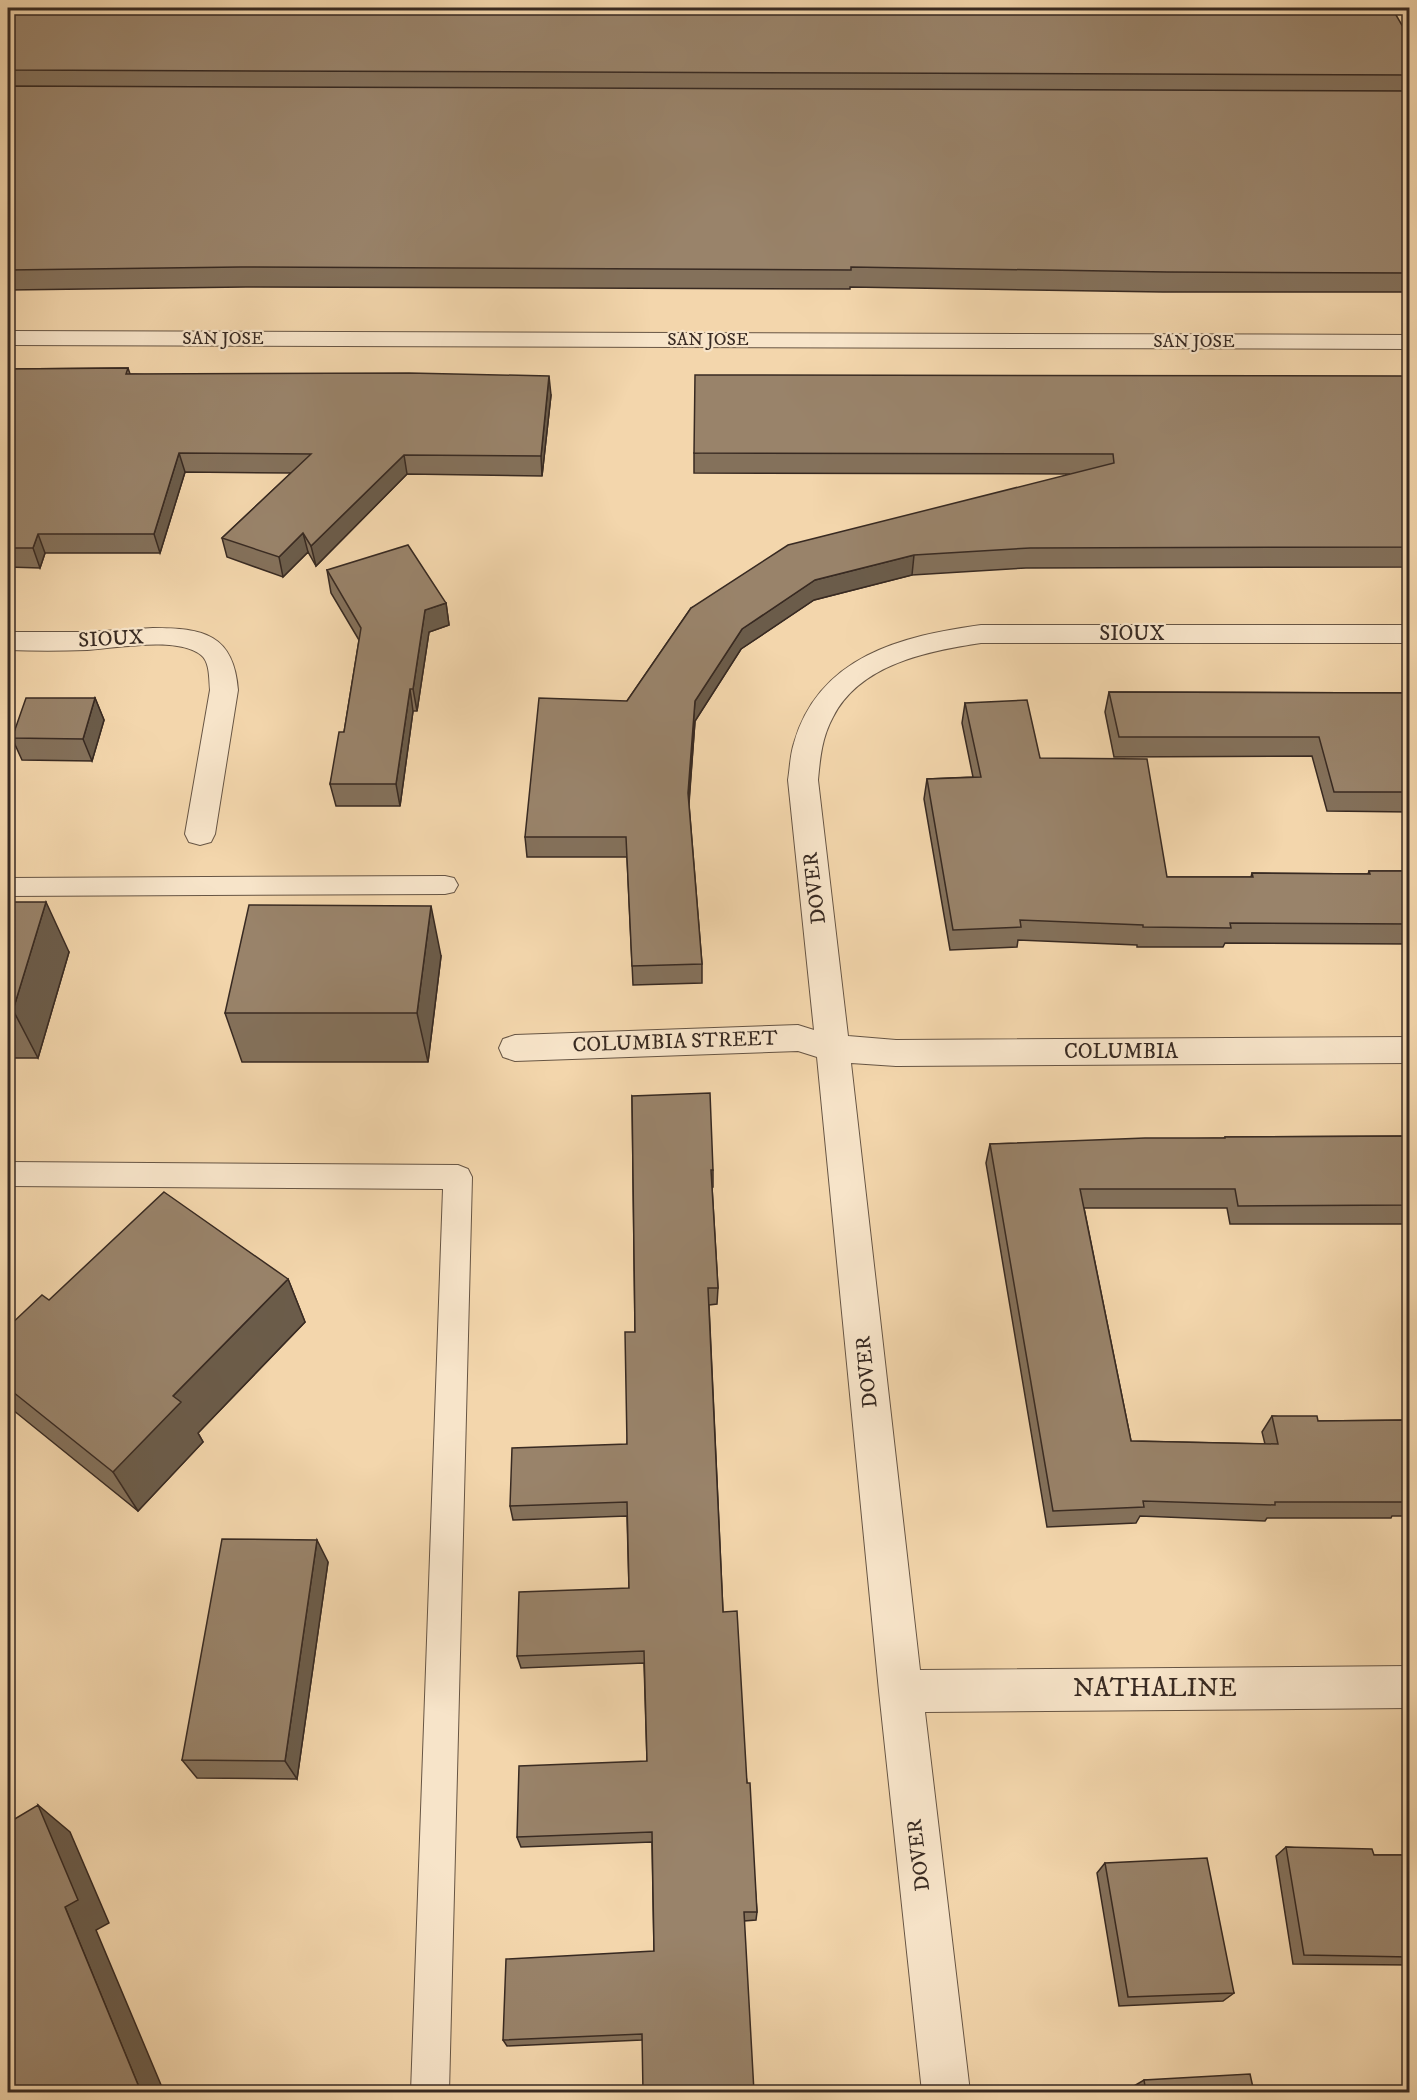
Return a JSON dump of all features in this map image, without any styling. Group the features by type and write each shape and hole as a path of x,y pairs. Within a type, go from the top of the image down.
{"street":[{"name":"SAN JOSE","path":"8,338 1410,342"},
{"name":"SIOUX","path":"861,670 889,654 914,645 942,638 981,634 1410,634"},
{"name":"SIOUX","path":"8,641 86,641 169,636 192,639 213,649 223,668 224,690 200,834"},
{"name":"DOVER","path":"861,670 840,687 825,705 811,731 804,754 803,780 900,1691 946,2092"},
{"name":"COLUMBIA STREET","path":"515,1048 798,1038 833,1048"},
{"name":"COLUMBIA","path":"833,1048 896,1053 1410,1050"},
{"name":"NATHALINE","path":"900,1691 1410,1687"}],"lane":[{"path":"8,887 445,885"},
{"path":"8,1174 458,1177 430,2092"}],"building":[{"path":"8,8 159,8 158,11 164,8 1392,8 1410,39 1410,75 8,70"},
{"path":"8,86 1410,91 1410,273 851,267 851,270 241,267 8,270"},
{"path":"128,368 126,374 409,373 549,376 541,456 404,455 311,546 303,533 279,557 222,538 311,454 179,453 154,534 38,534 33,548 8,548 8,369"},
{"path":"695,375 1410,376 1410,547 1030,548 914,555 815,580 742,629 695,701 688,793 702,964 632,966 626,837 525,837 539,698 627,701 691,608 788,545 1114,463 1113,454 694,453"},
{"path":"408,545 446,603 425,610 413,689 410,689 396,784 330,784 339,732 344,732 361,628 327,570"},
{"path":"1109,692 1410,693 1410,792 1334,792 1319,737 1119,737"},
{"path":"26,698 95,698 83,739 12,738"},
{"path":"1027,700 1040,758 1147,759 1167,877 1253,877 1252,873 1370,874 1369,871 1410,871 1410,924 1230,923 1231,928 1143,927 1143,925 1020,920 1021,927 953,930 927,779 981,777 965,703"},
{"path":"8,902 46,902 13,1010 8,1010"},
{"path":"249,905 431,906 417,1013 225,1013"},
{"path":"710,1093 713,1170 711,1170 718,1288 708,1288 723,1612 737,1611 757,1912 744,1912 754,2092 643,2092 642,2034 503,2040 506,1959 654,1951 652,1832 517,1837 519,1766 647,1761 644,1651 517,1656 519,1592 629,1588 627,1502 510,1506 512,1448 627,1444 625,1332 635,1332 632,1096"},
{"path":"1410,1136 1410,1205 1238,1206 1235,1189 1080,1189 1131,1441 1278,1444 1272,1416 1317,1416 1318,1421 1410,1420 1410,1501 1275,1502 1275,1505 1143,1501 1144,1507 1053,1511 990,1144 1145,1138"},
{"path":"164,1192 288,1279 173,1396 181,1402 113,1472 8,1388 8,1327 42,1295 49,1300"},
{"path":"222,1539 317,1540 285,1761 182,1760"},
{"path":"38,1805 78,1900 65,1907 141,2092 8,2092 8,1823"},
{"path":"1286,1847 1372,1849 1374,1855 1410,1855 1410,1957 1304,1955"},
{"path":"1207,1858 1234,1993 1128,1997 1105,1863"},
{"path":"1250,2074 1254,2092 1146,2092 1144,2080"}]}
